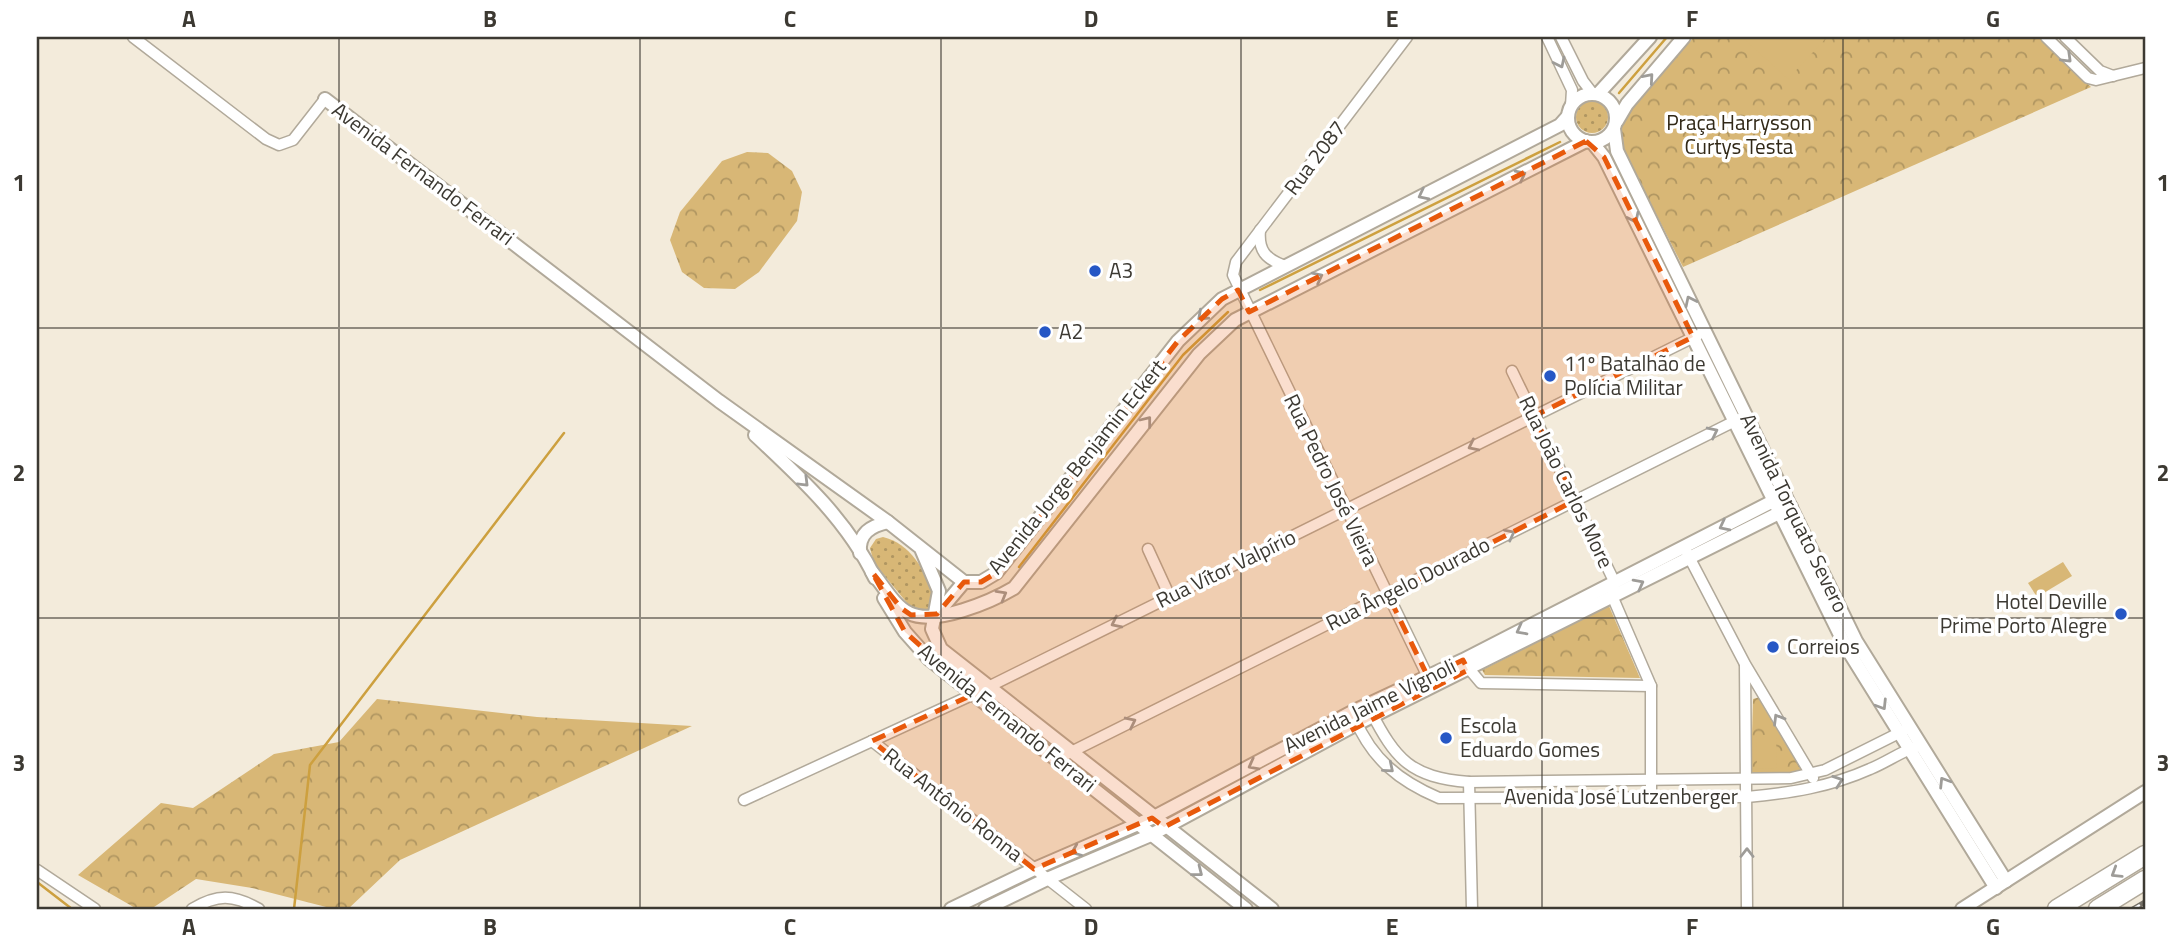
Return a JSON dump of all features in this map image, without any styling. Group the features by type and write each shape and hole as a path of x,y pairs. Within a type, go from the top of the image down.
{"highway":[{"path":"2057,909 2145,855"},
{"path":"2098,909 2145,880"}],"street":[{"name":"Avenida Fernando Ferrari","path":"133,37 266,139 279,145 293,140 325,99 719,401 888,522 964,582"},
{"name":"Rua 2087","path":"1237,287 1236,261 1407,37"},
{"path":"1547,37 1572,90 1570,111 1573,132 1589,142 1605,139 1626,104 1684,37"},
{"path":"1561,37 1583,81 1595,94 1614,107 1615,125"},
{"path":"1570,111 1580,97 1595,94 1650,37"},
{"path":"2046,37 2088,78 2113,76 2145,68"},
{"path":"2065,37 2100,71 2113,76"},
{"name":"Avenida Jorge Benjamin Eckert","path":"937,614 964,582 981,582 996,573 1178,341 1199,318 1237,287 1285,266 1560,125 1570,111"},
{"name":"Avenida Torquato Severo","path":"1615,125 1617,151 1699,334 1820,581 1904,730 2001,885"},
{"name":"Avenida Jorge Benjamin Eckert","path":"937,614 989,602 1014,587 1199,354 1235,320 1589,142"},
{"name":"Avenida Torquato Severo","path":"1589,142 1604,157 1699,334"},
{"path":"1260,230 1259,243 1265,256 1285,266"},
{"name":"Rua Pedro José Vieira","path":"1237,287 1428,677"},
{"name":"Rua Vítor Valpírio","path":"744,800 974,694 1699,334"},
{"name":"Rua João Carlos More","path":"1512,370 1614,581 1613,598 1651,686 1651,797"},
{"name":"Avenida Fernando Ferrari","path":"719,401 809,485 837,518 872,572 905,632 929,659 1246,909"},
{"name":"Rua Ângelo Dourado","path":"1057,760 1740,419"},
{"name":"Avenida Jaime Vignoli","path":"951,909 1034,869 1139,825 1354,718 1613,598 1687,552 1782,504"},
{"path":"860,553 859,544 869,528 888,522"},
{"name":"Avenida Fernando Ferrari","path":"919,545 935,577 939,592 937,614 932,629 933,638 941,649 1152,818 1272,909"},
{"path":"1148,549 1170,597"},
{"path":"1687,552 1745,664 1812,775 1816,788"},
{"name":"Avenida Jaime Vignoli","path":"1371,711 1428,677 1466,665 1614,581 1687,552"},
{"path":"872,572 901,608 911,615 937,614"},
{"path":"1745,664 1747,909"},
{"path":"1466,665 1481,683 1651,686"},
{"name":"Avenida José Lutzenberger","path":"1371,711 1385,741 1399,757 1424,773 1442,779 1469,782 1747,779 1812,775 1862,754 1904,730"},
{"name":"Avenida Jaime Vignoli","path":"985,909 1047,879 1151,835 1354,718"},
{"name":"Avenida José Lutzenberger","path":"1354,718 1369,749 1388,769 1415,787 1439,798 1747,797 1816,788 1871,769 1915,747"},
{"name":"Rua Antônio Ronna","path":"872,741 1086,909"},
{"path":"1069,752 1080,778"},
{"path":"1469,782 1472,909"},
{"path":"1962,909 2145,792"},
{"path":"37,870 94,909"},
{"path":"191,909 224,895 259,909"}],"highlighted area":[{"path":"1586,141 1604,157 1693,337 1534,416 1576,500 1388,595 1428,677 1463,660 1468,670 1164,827 1152,818 1034,869 872,741 974,694 905,632 872,572 901,608 911,615 937,614 964,582 981,582 996,573 1178,341 1222,299 1238,290 1249,312"}],"green space":[{"name":"Praça Harrysson Curtys Testa","path":"1694,37 2039,37 2091,87 1683,267 1620,143 1620,128 1626,115"},
{"path":"1742,37 1827,37 1788,79"},
{"path":"1592,101 1603,106 1608,117 1603,128 1592,133 1581,128 1576,117 1581,106"},
{"path":"747,152 768,153 792,171 802,192 797,221 759,272 735,289 704,288 682,272 670,240 680,212 722,161"},
{"path":"883,537 901,545 921,567 935,594 930,610 912,609 874,563 870,548 876,539"},
{"path":"2063,562 2072,576 2037,597 2028,583"},
{"path":"1609,606 1640,678 1485,675 1482,670"},
{"path":"1760,697 1805,774 1751,776 1753,699"},
{"path":"377,699 537,717 692,726 400,860 348,909 334,909 252,888 196,879 151,909 137,909 78,875 161,803 193,808 274,754 339,742"},
{"path":"1756,735 1776,735 1777,768 1757,769"}],"waterway":[{"path":"1619,93 1667,37"},
{"path":"1260,290 1560,142"},
{"path":"1019,567 1183,355 1228,312"},
{"path":"294,909 310,765 564,433"},
{"path":"37,882 72,909"}],"railway":[{"path":"2133,909 2145,902"}],"place":[{"name":"A3","path":"1095,271"},
{"name":"A2","path":"1045,332"},
{"name":"11º Batalhão de Polícia Militar","path":"1550,376"},
{"name":"Hotel Deville Prime Porto Alegre","path":"2121,614"},
{"name":"Correios","path":"1773,647"},
{"name":"Escola Eduardo Gomes","path":"1446,738"}]}
